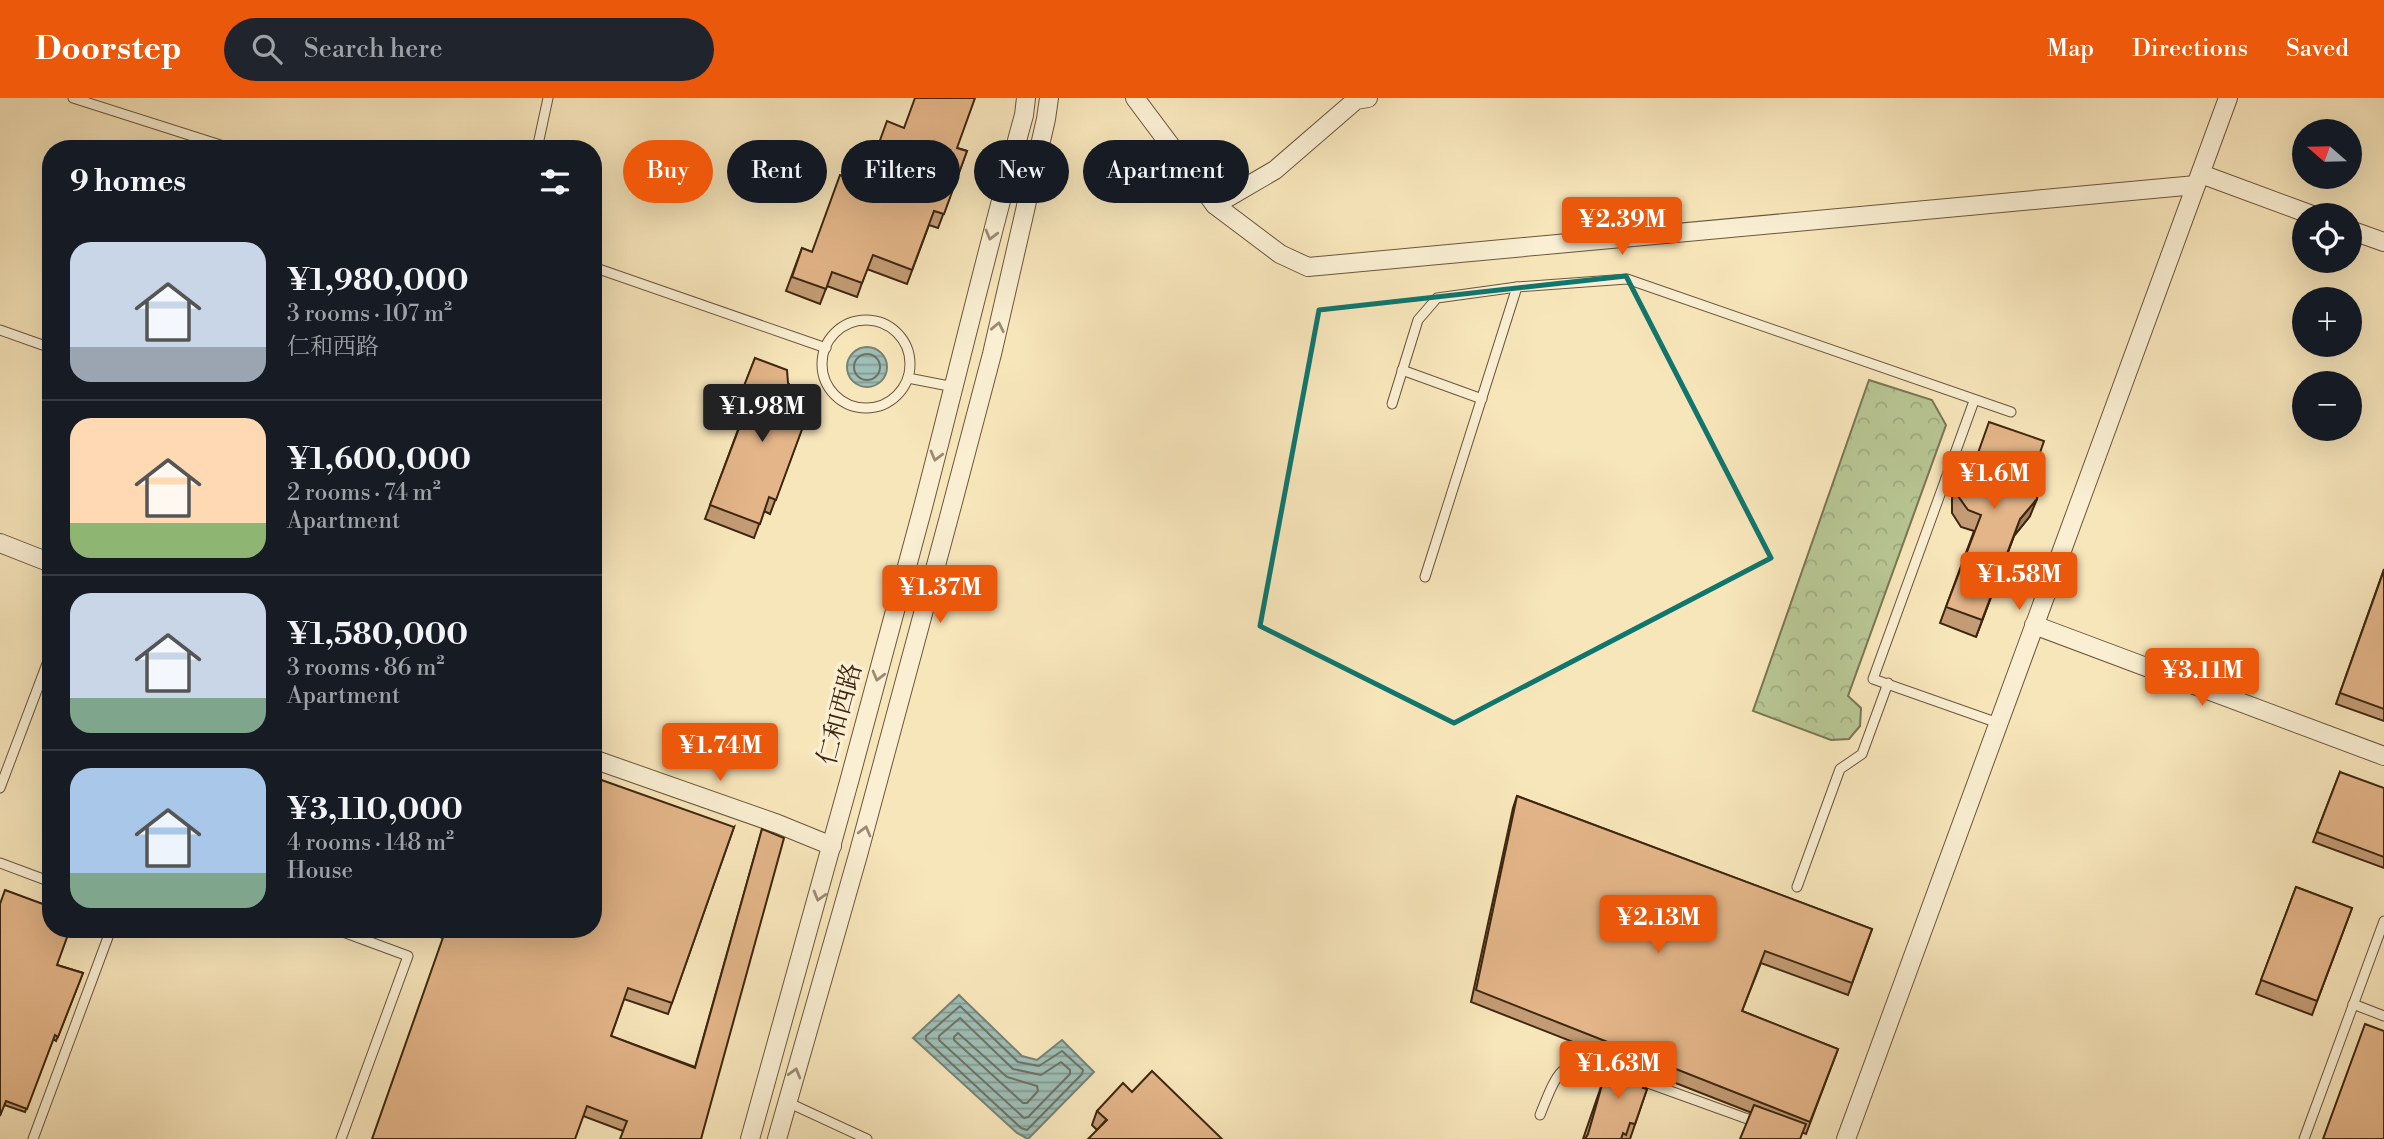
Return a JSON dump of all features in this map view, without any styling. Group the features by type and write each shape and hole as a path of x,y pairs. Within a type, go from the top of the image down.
{"street":[{"name":"仁和西路","path":"750,1139 832,846 954,387 990,238 1024,115 1026,98"},
{"name":"仁和西路","path":"777,1139 858,855 992,354 1049,98"},
{"path":"1135,98 1215,205 1280,254 1308,267 2199,180 2292,209"},
{"path":"1215,205 1275,170 1356,100 1368,98"},
{"path":"1846,1139 2228,98"},
{"path":"2362,234 2384,242"},
{"path":"963,350 992,354"},
{"path":"0,543 42,559"},
{"path":"2035,625 2384,756"},
{"path":"602,762 778,824 832,846"}],"lane":[{"path":"73,98 205,140"},
{"path":"539,140 548,98"},
{"path":"602,270 826,348"},
{"path":"1392,404 1418,320 1437,298 1517,287 1627,279 2011,412"},
{"path":"1425,577 1517,287"},
{"path":"870,320 895,330 904,341 909,353 908,378 898,394 887,403 872,408 857,407 843,401 832,391 822,362 833,336 843,327 856,321 870,320"},
{"path":"0,330 42,345"},
{"path":"1402,370 1482,399"},
{"path":"908,378 954,387"},
{"path":"1974,401 1873,679 1998,723"},
{"path":"0,788 42,677"},
{"path":"1797,887 1840,769 1861,754 1888,683"},
{"path":"0,863 42,879"},
{"path":"2304,1139 2384,921"},
{"path":"33,1139 108,938"},
{"path":"341,1139 408,956 359,938"},
{"path":"2353,1004 2384,1016"},
{"path":"1540,1115 1560,1070 1578,1062 1599,1065 1762,1125"},
{"path":"787,1102 867,1139"}],"highlighted area":[{"path":"1626,276 1771,558 1454,723 1260,626 1319,310"}],"green space":[{"path":"1869,380 1932,400 1946,425 1848,696 1861,708 1860,726 1849,739 1831,740 1753,711"}],"water":[{"path":"867,347 875,348 881,353 886,359 886,375 881,381 875,386 867,387 859,386 853,381 848,375 847,367 848,359 853,353 859,348"},
{"path":"959,995 1022,1056 1037,1060 1062,1040 1094,1072 1028,1139 1017,1133 913,1038"}],"building":[{"path":"915,98 975,98 960,140 880,140 887,121 904,128"},
{"path":"960,149 967,151 960,170"},
{"path":"840,175 841,203 948,203 944,214 934,211 912,270 873,255 862,283 832,272 826,289 792,277 802,248 812,252"},
{"path":"755,358 787,370 788,383 798,396 812,402 776,500 769,497 760,524 710,505 752,394 742,391"},
{"path":"1989,422 2044,441 2035,467 2039,483 2037,499 2020,519 1982,620 1946,607 1981,515 1968,510 1958,496 1958,482 1964,466 1978,453"},
{"path":"2384,570 2384,709 2340,693"},
{"path":"2340,772 2384,788 2384,857 2317,832"},
{"path":"602,780 734,827 672,1003 628,988 611,1036 695,1068 762,829 784,838 701,1139 620,1139 627,1121 587,1106 575,1139 372,1139 443,938 602,938"},
{"path":"1517,796 1872,929 1852,983 1765,951 1742,1011 1838,1049 1810,1122 1476,990"},
{"path":"2296,887 2352,908 2317,1001 2261,980"},
{"path":"5,890 42,904 42,938 67,938 57,965 83,973 58,1037 55,1035 27,1109 6,1101 0,1116 0,904"},
{"path":"2365,1024 2384,1031 2384,1139 2323,1139"},
{"path":"1615,1057 1646,1068 1642,1079 1646,1080 1643,1088 1647,1089 1635,1124 1630,1123 1626,1135 1623,1133 1621,1139 1585,1139 1604,1078 1607,1079"},
{"path":"1152,1071 1222,1139 1088,1139 1107,1120 1097,1111 1123,1083 1132,1092"},
{"path":"1754,1105 1806,1124 1800,1139 1740,1139"}]}
